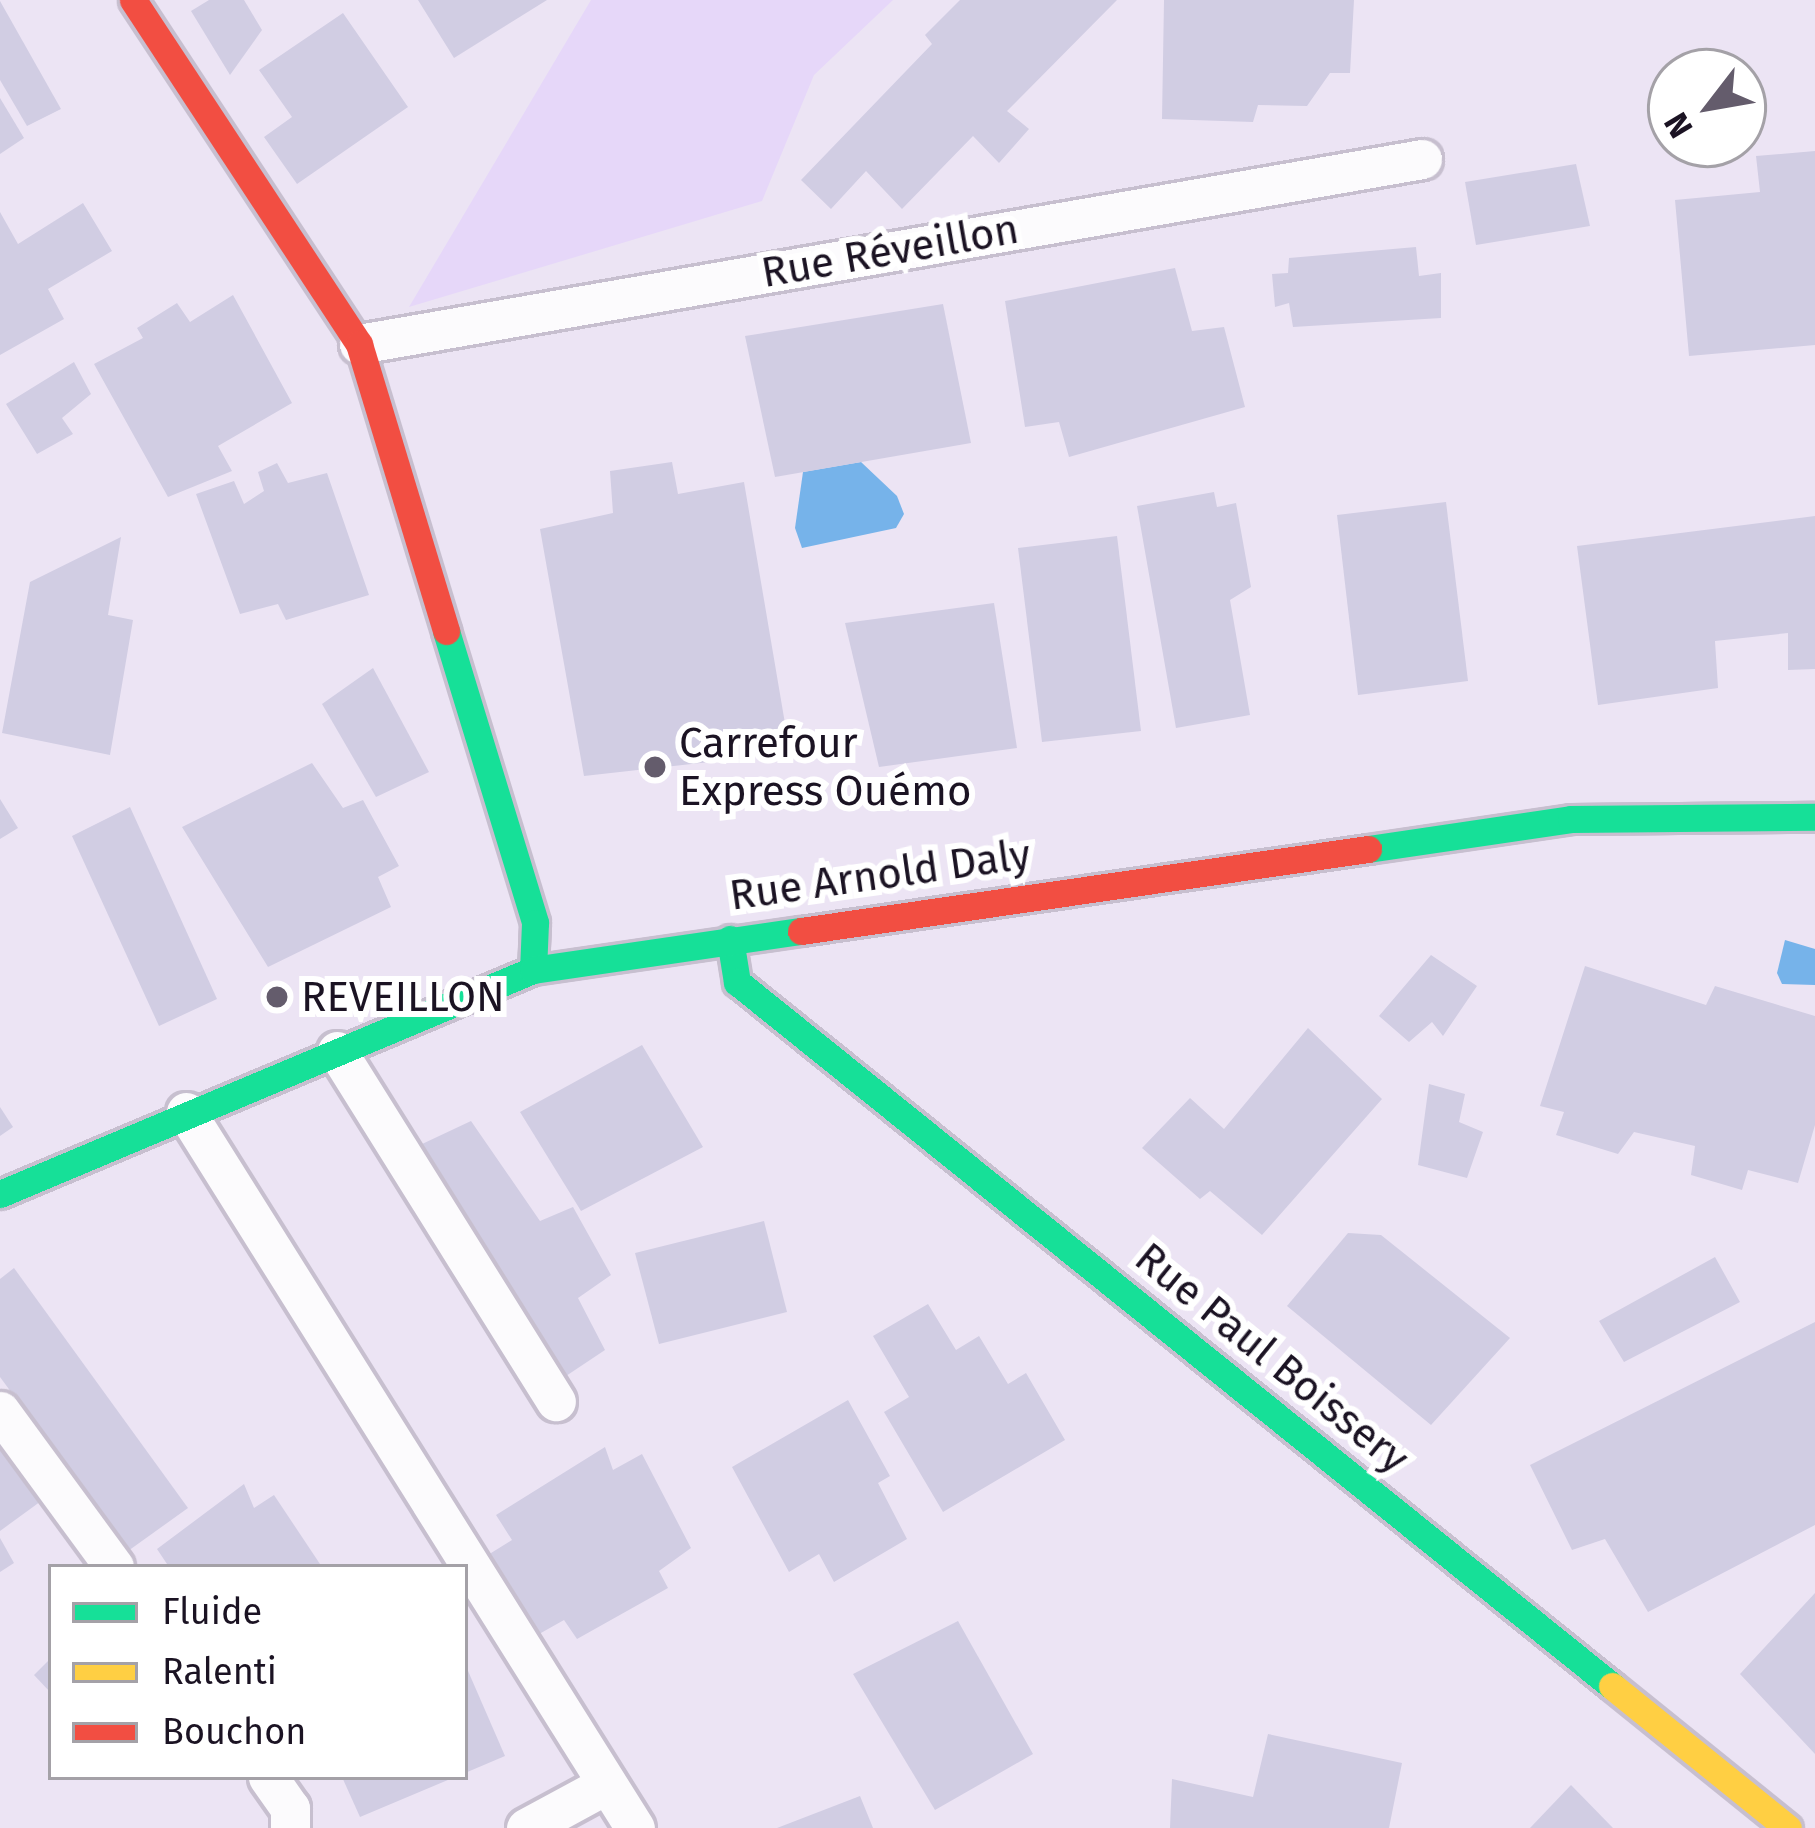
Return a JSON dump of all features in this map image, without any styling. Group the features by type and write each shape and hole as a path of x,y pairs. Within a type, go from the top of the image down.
{"street":[{"path":"133,0 359,344 535,923 533,970"},
{"name":"Rue Arnold Daly","path":"0,1194 533,970 1571,819 1815,817"},
{"name":"Rue Paul Boissery","path":"730,939 737,982 1788,1828"}],"lane":[{"name":"Rue Réveillon","path":"359,344 1422,159"},
{"path":"337,1051 556,1401"},
{"path":"186,1112 635,1828"},
{"path":"0,1411 112,1564"},
{"path":"270,1780 290,1808 290,1828"},
{"path":"526,1828 607,1784"}],"shaded area":[{"path":"591,0 893,0 814,75 762,201 409,307"}],"water":[{"path":"861,462 897,496 904,514 896,528 802,548 795,528 803,472"},
{"path":"1785,940 1815,949 1815,985 1782,984 1777,973"}],"building":[{"path":"209,0 244,0 262,30 230,75 191,11"},
{"path":"418,0 547,0 454,58"},
{"path":"960,0 1117,0 1007,111 1029,129 999,163 973,136 902,209 866,171 831,209 801,180 932,44 925,35"},
{"path":"1164,0 1354,0 1350,73 1330,73 1307,106 1258,105 1253,122 1162,119"},
{"path":"0,1 61,109 27,126 0,80"},
{"path":"343,13 408,107 297,184 264,137 292,117 259,70"},
{"path":"0,98 24,138 0,154"},
{"path":"1815,151 1815,345 1689,356 1675,200 1760,192 1757,168 1767,168 1767,155"},
{"path":"1576,164 1590,226 1476,245 1465,182"},
{"path":"83,203 112,251 48,289 64,319 0,355 0,212 18,244"},
{"path":"1416,247 1419,276 1441,273 1441,318 1293,327 1289,303 1275,307 1272,274 1288,273 1289,258"},
{"path":"1175,268 1192,331 1224,327 1245,407 1069,457 1059,422 1025,427 1005,301"},
{"path":"233,295 292,403 218,446 232,471 168,497 94,364 143,338 137,328 177,303 190,322"},
{"path":"943,304 971,443 775,477 745,336"},
{"path":"74,362 91,394 62,418 73,434 37,454 6,404"},
{"path":"672,462 678,494 744,482 790,753 584,776 540,529 613,513 610,471"},
{"path":"277,463 288,483 327,473 369,595 286,620 278,604 240,614 196,494 234,481 244,504 264,491 258,472"},
{"path":"1214,492 1217,507 1236,503 1251,587 1230,600 1250,715 1176,728 1137,506"},
{"path":"1446,502 1468,681 1358,695 1337,515"},
{"path":"1815,516 1815,669 1788,670 1788,633 1715,641 1718,688 1598,705 1577,546"},
{"path":"1117,536 1141,731 1042,742 1018,548"},
{"path":"121,537 108,615 133,620 110,755 2,733 30,582"},
{"path":"994,603 1017,748 879,767 845,623"},
{"path":"373,668 429,772 376,797 322,704"},
{"path":"312,763 343,808 363,800 399,866 378,877 391,907 268,967 182,827"},
{"path":"0,799 18,828 0,839"},
{"path":"130,807 217,999 159,1026 72,836"},
{"path":"1431,955 1477,986 1443,1036 1432,1022 1409,1042 1379,1016"},
{"path":"1585,966 1706,1005 1715,986 1815,1016 1815,1125 1798,1183 1748,1170 1742,1190 1691,1175 1695,1146 1634,1132 1618,1154 1556,1135 1564,1112 1540,1106"},
{"path":"1308,1028 1382,1099 1262,1235 1210,1191 1200,1199 1142,1148 1190,1098 1224,1129"},
{"path":"642,1045 703,1147 581,1211 520,1112"},
{"path":"1429,1084 1465,1094 1459,1122 1483,1132 1467,1178 1418,1165"},
{"path":"0,1107 13,1127 0,1136"},
{"path":"471,1121 540,1221 573,1207 611,1275 578,1298 605,1350 557,1382 420,1145"},
{"path":"764,1221 787,1312 659,1344 635,1253"},
{"path":"1348,1233 1381,1235 1510,1338 1431,1425 1287,1306"},
{"path":"1715,1257 1740,1302 1624,1362 1599,1321"},
{"path":"14,1268 188,1508 128,1551 0,1377 0,1279"},
{"path":"928,1304 956,1350 979,1336 1008,1384 1026,1373 1065,1440 943,1512 884,1412 909,1397 873,1336"},
{"path":"1815,1322 1815,1525 1648,1612 1605,1539 1572,1550 1530,1465"},
{"path":"848,1400 890,1476 878,1483 907,1539 834,1582 819,1554 789,1572 732,1467"},
{"path":"0,1429 48,1496 0,1531"},
{"path":"605,1447 613,1470 642,1454 691,1548 659,1571 668,1588 577,1639 564,1620 532,1638 483,1558 512,1540 496,1515"},
{"path":"244,1484 254,1508 274,1495 320,1564 167,1564 157,1549"},
{"path":"0,1538 14,1563 0,1572"},
{"path":"1815,1593 1815,1754 1740,1674"},
{"path":"958,1621 1033,1754 935,1810 853,1674"},
{"path":"48,1661 48,1690 34,1675"},
{"path":"468,1671 505,1756 468,1772"},
{"path":"1268,1734 1402,1763 1389,1828 1170,1828 1172,1779 1253,1797"},
{"path":"343,1780 448,1780 360,1817"},
{"path":"1571,1785 1613,1828 1530,1828"},
{"path":"860,1796 873,1828 777,1828"}],"traffic: fast":[{"path":"446,631 535,923 533,970"},
{"path":"1368,849 1571,819 1815,817"},
{"path":"0,1194 533,970 801,931"},
{"path":"730,939 737,982 1612,1686"}],"traffic: slow":[{"path":"1612,1686 1788,1828"}],"traffic: jam":[{"path":"133,0 359,344 446,631"},
{"path":"801,931 1368,849"}],"place":[{"name":"Carrefour Express Ouémo","path":"655,767"},
{"name":"REVEILLON","path":"277,997"}]}
